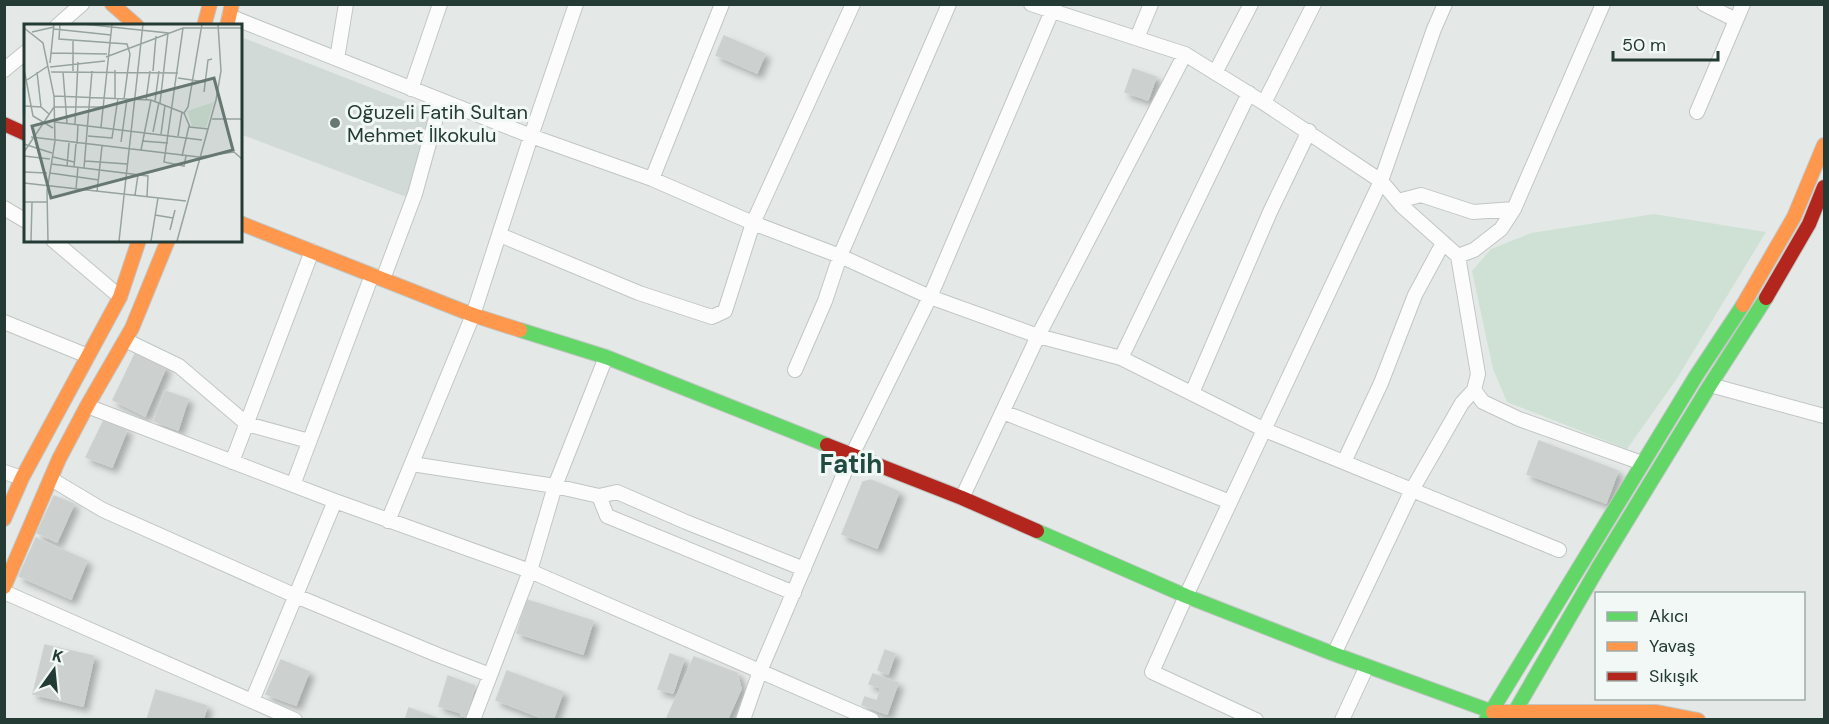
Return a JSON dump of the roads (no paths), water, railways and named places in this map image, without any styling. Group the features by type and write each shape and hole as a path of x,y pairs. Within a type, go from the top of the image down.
{"street":[{"path":"59,24 82,4"},
{"path":"112,4 135,24"},
{"path":"205,24 210,4"},
{"path":"337,59 346,4"},
{"path":"411,89 440,4"},
{"path":"388,520 473,315 576,4"},
{"path":"652,179 722,4"},
{"path":"500,235 639,293 712,317 725,311 753,223 852,4"},
{"path":"795,370 825,300 840,256 949,4"},
{"path":"1031,4 1054,8 1185,54 1249,93 1381,181 1398,201 1458,256 1478,374 1474,390 1462,403 1412,490 1334,654"},
{"path":"1137,38 1151,4"},
{"path":"1215,73 1251,4"},
{"path":"1264,103 1314,4"},
{"path":"1256,720 1152,672 1381,181 1445,4"},
{"path":"1458,256 1474,249 1501,229 1514,209 1603,4"},
{"path":"1704,4 1736,20"},
{"path":"1697,112 1743,4"},
{"path":"743,720 760,671 852,455 930,297 1054,8"},
{"path":"229,15 531,136 652,179 753,223 840,256 930,297 1038,336 1121,358 1265,430 1559,550"},
{"path":"4,70 24,54"},
{"path":"962,498 1038,336 1185,54"},
{"path":"1121,358 1249,93"},
{"path":"292,485 377,277 415,194 441,100"},
{"path":"4,124 24,133"},
{"path":"1192,393 1270,212 1309,132"},
{"path":"1489,716 1642,463 1747,298 1794,217 1824,145"},
{"path":"1512,715 1598,568 1710,385 1761,307 1809,224 1824,187"},
{"path":"1398,201 1421,195 1473,212 1514,209"},
{"path":"4,208 24,220"},
{"path":"242,224 473,315 606,357 962,498 1186,596 1489,716 1657,712 1698,720"},
{"path":"55,242 120,297"},
{"path":"4,519 22,478 120,297 138,242"},
{"path":"4,586 51,478 87,406 132,328 167,242"},
{"path":"1344,462 1381,383 1415,295 1443,243"},
{"path":"232,462 312,251"},
{"path":"4,322 88,356"},
{"path":"126,340 179,366 247,424 309,441"},
{"path":"473,720 530,571 555,486 606,357"},
{"path":"1710,385 1824,416"},
{"path":"1474,390 1483,402 1519,419 1642,463"},
{"path":"87,406 292,485 530,571 872,720"},
{"path":"1003,412 1230,502"},
{"path":"412,464 555,486 599,496 617,492 804,569"},
{"path":"4,472 22,478"},
{"path":"51,478 103,510 296,596 490,675"},
{"path":"599,496 607,516 794,592"},
{"path":"252,701 335,501"},
{"path":"4,592 295,720"},
{"path":"1342,720 1367,666"}],"place":[{"name":"Oğuzeli Fatih Sultan Mehmet İlkokulu","path":"335,123"}],"district":[{"name":"Fatih","path":"851,464"}]}
